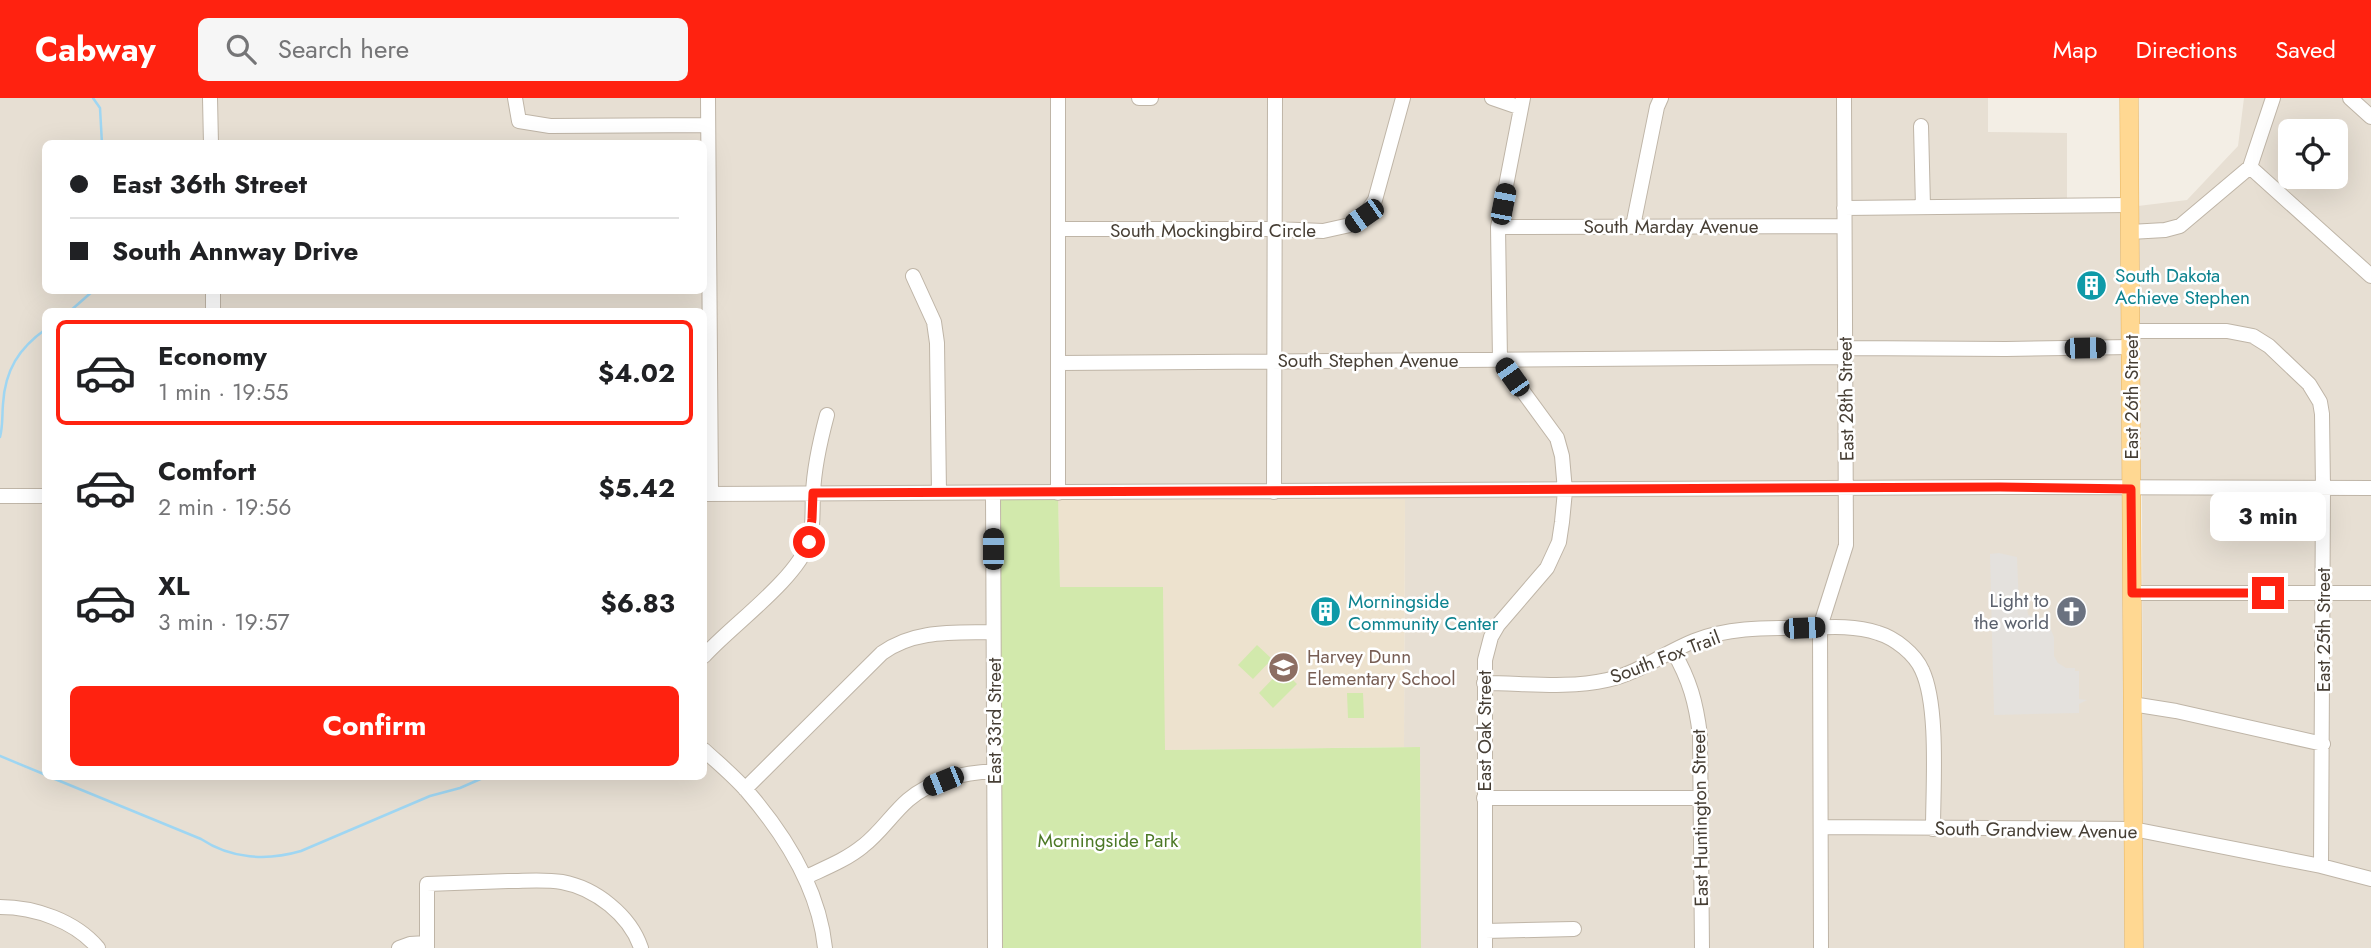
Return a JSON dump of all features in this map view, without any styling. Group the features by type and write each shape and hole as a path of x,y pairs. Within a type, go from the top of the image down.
{"main road":[{"name":"East 26th Street","path":"2129,98 2134,948"}],"street":[{"path":"210,98 211,140"},
{"path":"515,98 519,121 526,124 708,125"},
{"path":"707,198 708,98"},
{"path":"1058,493 1060,98"},
{"path":"1139,98 1151,98"},
{"path":"1274,492 1275,98"},
{"name":"South Mockingbird Circle","path":"1058,229 1323,231 1350,225 1364,216 1376,200 1403,98"},
{"path":"1492,98 1522,103 1498,227 1500,360"},
{"path":"1633,226 1661,98"},
{"name":"East 28th Street","path":"1821,948 1820,627 1846,545 1844,98"},
{"path":"2130,232 2165,230 2180,226 2250,167 2273,98"},
{"path":"2350,98 2371,117"},
{"path":"1921,126 1923,206"},
{"path":"2250,167 2371,276"},
{"path":"1844,208 2130,205"},
{"name":"South Marday Avenue","path":"1498,227 1843,226"},
{"path":"913,276 934,322 937,343 939,493"},
{"name":"East 25th Street","path":"2131,339 2235,332 2253,336 2269,346 2309,384 2320,401 2323,488 2321,866"},
{"name":"South Stephen Avenue","path":"1059,363 1500,360 1846,353 2007,349 2131,339"},
{"name":"East Oak Street","path":"1485,948 1485,660 1491,636 1554,556 1562,522 1564,491 1562,456 1557,438 1500,360"},
{"path":"707,653 796,566 809,542 820,442 827,415"},
{"path":"707,494 2000,487 2371,488"},
{"name":"East 33rd Street","path":"993,493 995,948"},
{"path":"0,496 42,496"},
{"path":"2132,593 2371,593"},
{"name":"South Fox Trail","path":"1484,683 1577,684 1605,681 1644,668 1694,641 1745,629 1854,628 1881,634 1905,647 1922,669 1932,707 1933,829"},
{"path":"745,789 892,646 923,635 993,632"},
{"name":"East Huntington Street","path":"1673,651 1687,674 1696,705 1700,735 1702,948"},
{"path":"2132,704 2176,711 2323,744"},
{"path":"707,753 745,789 778,830 806,877 823,927 825,948"},
{"path":"806,877 855,853 908,800 926,788 959,774 994,771"},
{"path":"1484,798 1701,798"},
{"name":"South Grandview Avenue","path":"1821,827 2133,829 2321,866 2371,879"},
{"path":"398,948 410,944 427,945 427,884 539,880 562,882 587,891 608,903 626,922 641,948"},
{"path":"0,907 17,907 63,920 99,948"},
{"path":"1485,931 1574,929"}],"shaded area":[{"path":"0,98 1988,98 1988,132 2067,133 2067,198 2138,206 2187,200 2238,146 2244,98 2371,98 2371,948 2143,948 2142,492 2122,500 2125,948 1421,948 1420,748 1404,747 1405,499 1058,500 1058,493 993,494 1003,948 0,948"},
{"name":"Harvey Dunn Elementary School","path":"1405,499 1404,747 1164,750 1163,587 1060,588 1058,500"},
{"path":"1990,554 2017,557 2019,607 2027,607 2028,615 2048,622 2054,637 2054,656 2058,663 2079,671 2079,699 2087,700 2079,704 2079,713 1994,715"}],"green space":[{"name":"Morningside Park","path":"993,493 1058,493 1060,587 1163,587 1165,750 1420,747 1421,948 1003,948"},
{"path":"1257,645 1272,659 1253,679 1238,665"},
{"path":"1282,669 1297,684 1273,708 1259,693"},
{"path":"1347,693 1363,693 1364,718 1348,718"}],"waterway":[{"path":"93,98 100,108 102,140"},
{"path":"74,308 89,294"},
{"path":"0,437 4,392 10,370 21,352 42,332"},
{"path":"0,756 42,773"},
{"path":"57,780 224,851 262,857 301,851 430,796 478,780"}],"place":[{"name":"South Dakota Achieve Stephen","path":"2092,286"},
{"name":"Light to the world","path":"2072,611"},
{"name":"Morningside Community Center","path":"1325,612"},
{"name":"Harvey Dunn Elementary School","path":"1284,667"}],"route":[{"path":"809,542 813,493 2000,487 2131,489 2132,593 2268,593"}]}
